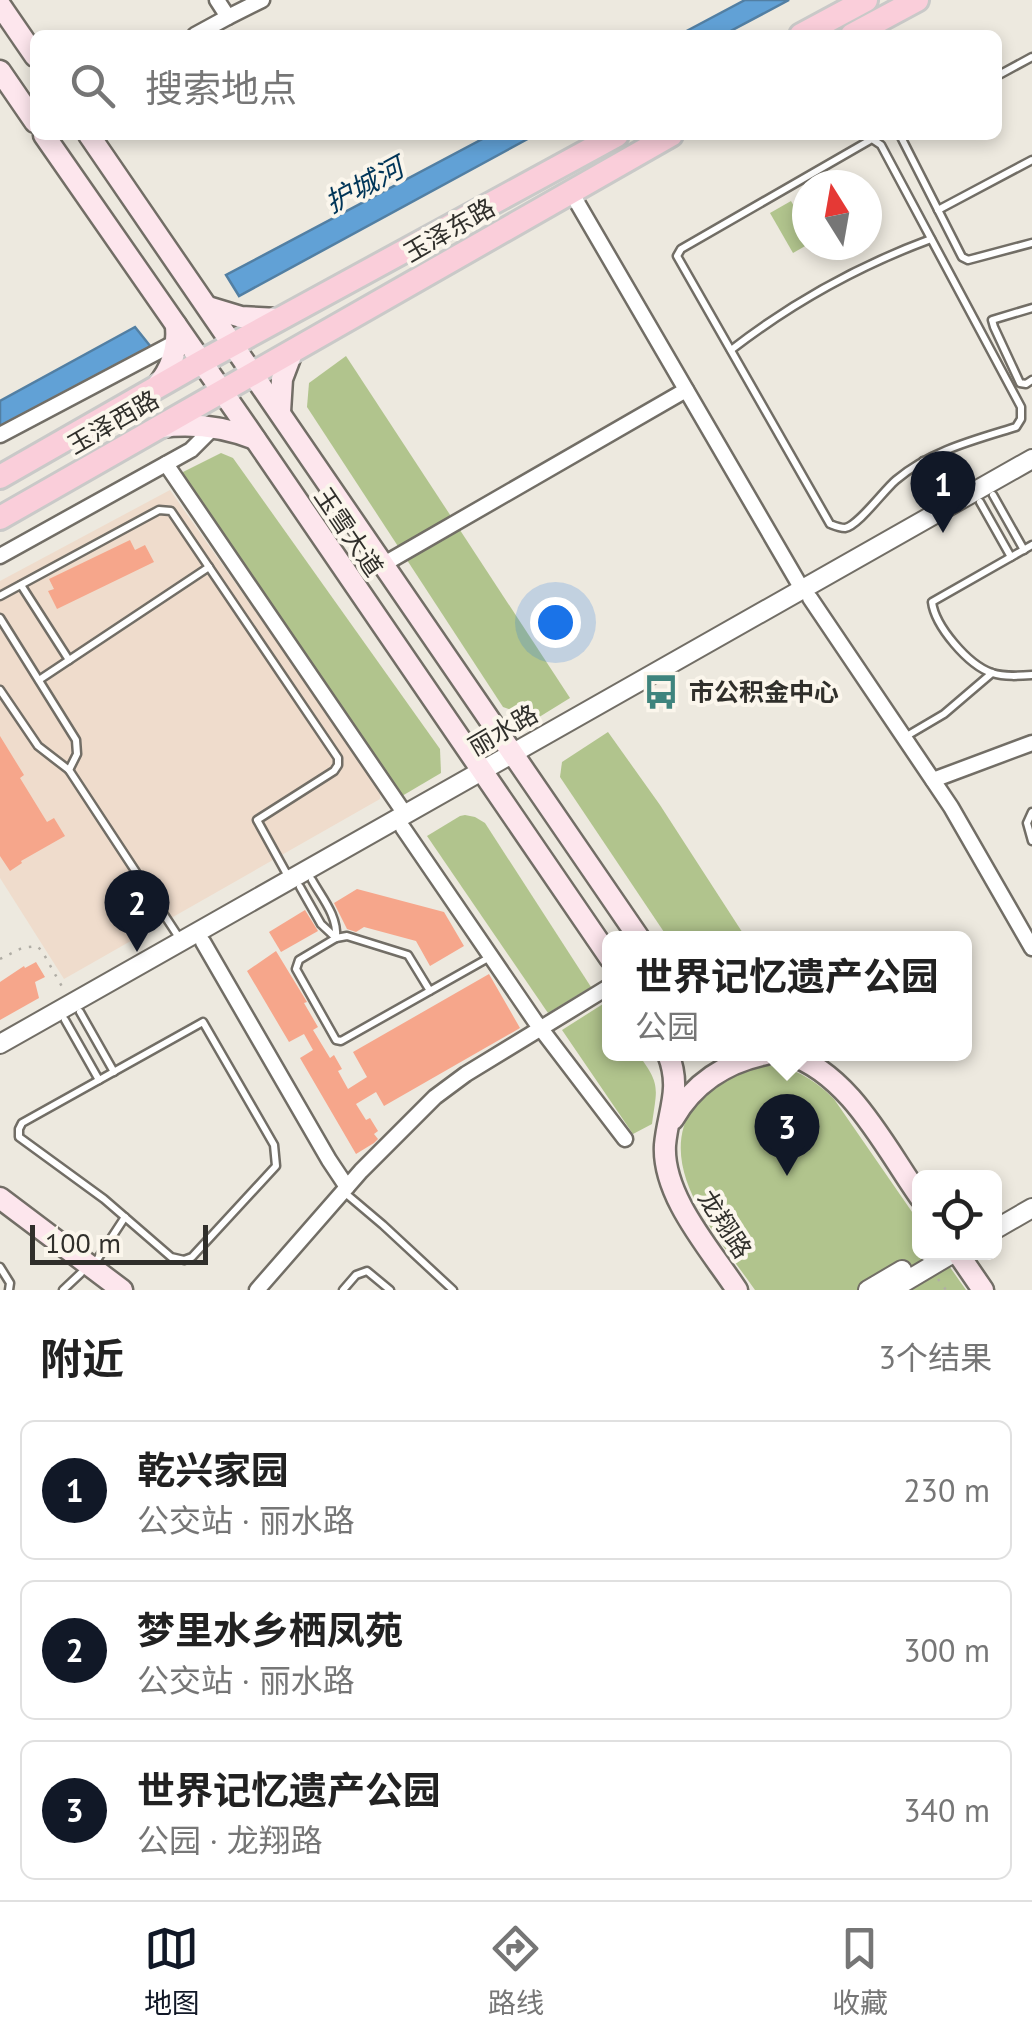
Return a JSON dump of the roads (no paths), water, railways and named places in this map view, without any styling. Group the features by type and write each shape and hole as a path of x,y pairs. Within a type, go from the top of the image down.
{"main road":[{"path":"810,30 866,0"},
{"path":"861,30 917,0"},
{"path":"0,5 30,49"},
{"path":"0,71 30,115"},
{"name":"玉雪大道","path":"47,140 176,334 222,391 602,946"},
{"name":"玉雪大道","path":"92,140 635,931"},
{"name":"玉泽东路","path":"233,344 607,140"},
{"name":"玉泽东路","path":"253,373 662,140"},
{"path":"208,307 241,317 278,320"},
{"path":"156,387 168,372 176,334"},
{"name":"玉泽西路","path":"0,477 233,344"},
{"path":"280,412 282,379 293,350"},
{"name":"玉泽西路","path":"0,518 253,373"},
{"path":"160,427 214,427 255,440"},
{"path":"670,1061 676,1090 670,1126"},
{"path":"670,1126 684,1102 704,1082 727,1066 743,1061"},
{"path":"806,1061 838,1082 912,1185"},
{"name":"龙翔路","path":"670,1126 666,1158 674,1190 738,1290"},
{"path":"0,1198 87,1270 104,1290"},
{"path":"0,1212 122,1290"},
{"path":"962,1260 983,1290"}],"street":[{"path":"217,0 228,17"},
{"path":"204,30 262,0"},
{"path":"571,192 806,594 951,807 1032,948"},
{"path":"0,435 176,334"},
{"path":"384,564 686,390"},
{"path":"0,556 191,450 214,427"},
{"name":"丽水路","path":"806,594 1032,460"},
{"path":"166,464 491,957 625,1140"},
{"name":"丽水路","path":"0,1044 72,1012 202,942 404,821 806,594 1032,472"},
{"path":"933,780 1032,743"},
{"name":"丽水路","path":"0,1057 181,941 301,882"},
{"path":"202,942 345,1189"},
{"path":"256,1290 345,1189 435,1097 602,991"},
{"path":"1002,1211 1032,1194"},
{"path":"1002,1225 1032,1208"},
{"path":"868,1290 919,1260"},
{"path":"891,1290 942,1260"}],"lane":[{"path":"1002,73 1032,57"},
{"path":"870,140 681,249 678,256 834,526 845,528 923,460 1016,426 1022,415 882,145 874,140"},
{"path":"903,140 962,257 968,260 1032,242"},
{"path":"938,210 1032,160"},
{"path":"732,350 820,289 875,261 932,239"},
{"path":"1032,308 992,320 1020,383 1032,380"},
{"path":"923,460 949,506"},
{"path":"986,498 1028,547 932,602 934,615 972,660 992,672 1032,676"},
{"path":"986,498 1011,557"},
{"path":"0,596 159,510 173,514 338,758 334,770 257,820 301,882 333,917 336,938"},
{"path":"40,680 209,567"},
{"path":"21,585 70,660"},
{"path":"0,618 76,740 78,754 69,770"},
{"path":"903,738 944,714 992,672"},
{"path":"0,690 38,746 69,770 181,941"},
{"path":"1032,812 1027,823 1032,841"},
{"path":"301,882 321,924 336,938"},
{"path":"430,991 406,953 347,936 336,938 298,960 296,969 336,1040 341,1042 491,957"},
{"path":"72,1012 114,1072"},
{"path":"72,1012 99,1080"},
{"path":"203,1022 274,1145 276,1166 192,1257 171,1257 18,1133 22,1123 114,1072 203,1022"},
{"path":"345,1189 454,1290"},
{"path":"64,1290 87,1270 125,1217"},
{"path":"0,1267 10,1282 9,1290"},
{"path":"342,1290 356,1275 367,1271 390,1290"}],"water":[{"path":"745,0 789,0 732,30 688,30"},
{"path":"481,140 526,140 239,296 226,275"},
{"path":"135,327 151,347 0,427 0,401"}],"place":[{"name":"乾兴家园","path":"943,533"},
{"name":"市公积金中心","path":"661,692"},
{"name":"梦里水乡栖凤苑","path":"137,952"},
{"name":"世界记忆遗产公园","path":"787,1176"}],"water label":[{"name":"护城河","path":"364,185"}]}
